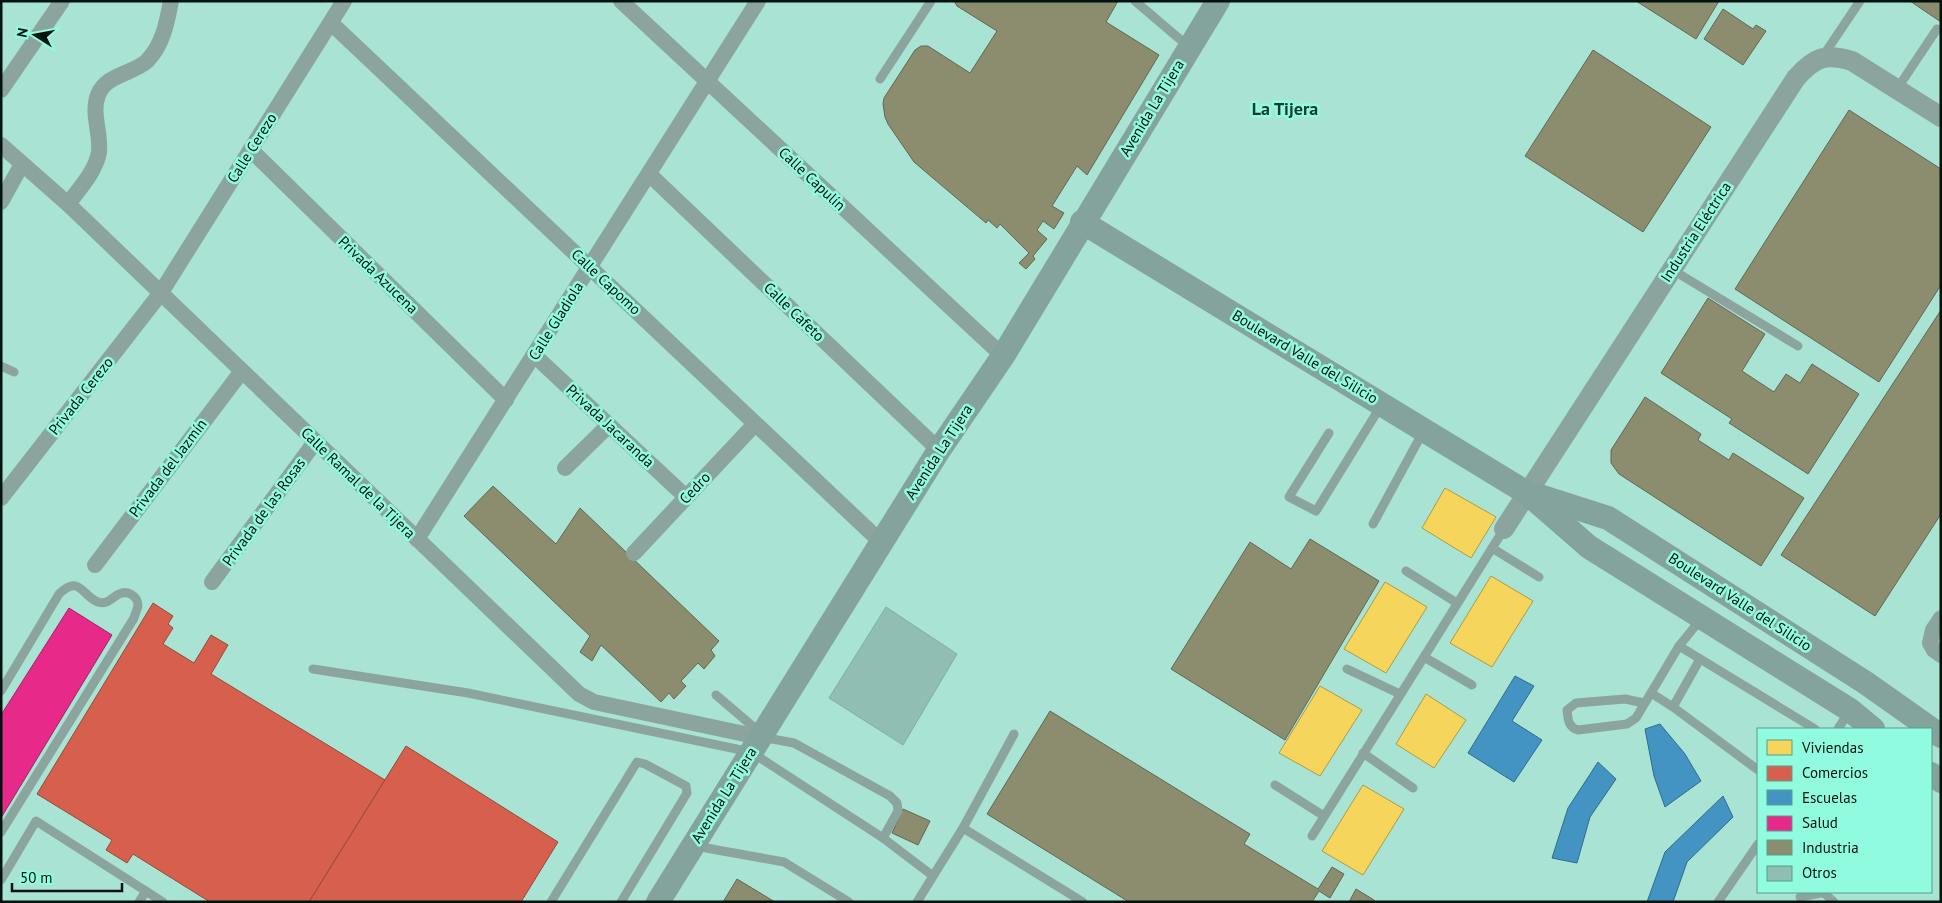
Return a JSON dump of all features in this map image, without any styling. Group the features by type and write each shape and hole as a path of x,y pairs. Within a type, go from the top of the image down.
{"main road":[{"name":"Avenida La Tijera","path":"658,902 939,450 1003,356 1082,222 1218,1"},
{"name":"Boulevard Valle del Silicio","path":"1082,222 1527,492 1589,547 1703,617 1844,720 1871,728"},
{"name":"Boulevard Valle del Silicio","path":"1527,492 1608,518 1866,684 1929,728"},
{"path":"1844,720 1866,684"}],"street":[{"path":"1,90 62,1"},
{"path":"68,204 94,167 99,152 96,106 98,94 106,84 141,65 158,47 171,1"},
{"name":"Calle Cerezo","path":"160,294 344,1"},
{"name":"Calle Capulín","path":"621,1 1003,356"},
{"name":"Calle Gladiola","path":"417,539 758,1"},
{"name":"Calle Capomo","path":"331,22 882,542"},
{"path":"1823,56 1852,61 1941,117"},
{"name":"Industria Eléctrica","path":"1504,529 1796,78 1807,66 1823,56"},
{"name":"Calle Ramal de la Tijera","path":"1,144 68,204 579,694 594,702 758,740"},
{"name":"Privada Azucena","path":"251,150 506,400"},
{"path":"1,202 22,164"},
{"name":"Calle Cafeto","path":"649,174 939,450"},
{"name":"Privada Cerezo","path":"1,498 160,294"},
{"name":"Privada Jacaranda","path":"534,355 686,498"},
{"name":"Privada del Jazmín","path":"95,564 242,372"},
{"name":"Cedro","path":"634,553 755,424"},
{"path":"565,468 609,425"},
{"name":"Privada de las Rosas","path":"212,582 315,442"},
{"path":"1936,649 1933,630 1941,618"}],"lane":[{"path":"880,79 931,1"},
{"path":"1135,1 1189,48"},
{"path":"1823,56 1860,1"},
{"path":"1897,89 1936,28"},
{"path":"1671,269 1798,346"},
{"path":"1,366 14,372"},
{"path":"1329,433 1289,497 1316,511 1382,404"},
{"path":"1373,524 1424,430"},
{"path":"1312,836 1504,529"},
{"path":"1492,548 1539,577"},
{"path":"1406,571 1457,604"},
{"path":"1,691 59,594 66,587 82,588 95,601 102,604 110,601 118,594 126,592 132,594 137,600 138,608 134,618 1,832"},
{"path":"1644,704 1625,698 1576,703 1567,710 1568,723 1572,728 1578,730 1627,724 1636,718 1680,646 1703,617"},
{"path":"1680,646 1813,728"},
{"path":"1424,656 1472,685"},
{"path":"1673,707 1700,659"},
{"path":"1347,669 1400,694"},
{"path":"313,670 391,680 758,740 794,744 890,796 897,803 898,811 883,838"},
{"path":"1651,693 1757,769"},
{"path":"716,695 750,724 758,740 933,876"},
{"path":"917,902 963,828 1014,734"},
{"path":"1363,753 1413,788"},
{"path":"551,902 637,762 645,764 686,786 686,793 621,902"},
{"path":"1275,786 1324,816"},
{"path":"1,880 36,821 163,902"},
{"path":"963,828 1082,902"},
{"path":"1718,902 1757,845"},
{"path":"692,846 784,862 849,902"},
{"path":"139,902 146,891"},
{"path":"1799,897 1820,893"}],"building: Viviendas":[{"path":"1445,488 1496,517 1471,558 1422,528"},
{"path":"1491,576 1533,601 1492,667 1450,643"},
{"path":"1385,582 1427,607 1386,673 1344,649"},
{"path":"1320,686 1362,710 1320,776 1279,753"},
{"path":"1426,694 1466,720 1434,768 1396,744"},
{"path":"1363,785 1404,809 1363,875 1322,851"}],"building: Comercios":[{"path":"153,603 173,616 168,624 173,628 163,644 194,663 211,635 228,645 211,674 385,780 309,902 210,902 133,854 127,863 106,850 112,840 37,794"},
{"path":"406,746 558,842 521,902 309,902"}],"building: Escuelas":[{"path":"1515,676 1534,686 1512,721 1542,740 1514,782 1468,753"},
{"path":"1660,724 1685,754 1701,781 1665,807 1654,776 1645,729"},
{"path":"1598,762 1616,779 1590,817 1577,863 1552,858 1568,808"},
{"path":"1723,796 1733,817 1687,862 1673,902 1647,902 1665,852"}],"building: Salud":[{"path":"69,608 112,635 1,818 1,715"}],"building: Industria":[{"path":"954,1 1118,1 1106,22 1159,55 1087,175 1077,166 1052,206 1064,213 1054,229 1043,221 1037,230 1047,239 1033,256 1035,259 1026,269 1019,263 1029,253 1000,224 997,228 988,220 986,223 914,162 885,117 884,98 915,50 921,46 928,46 970,73 997,31 957,6"},
{"path":"1636,1 1719,1 1696,39"},
{"path":"1910,1 1941,1 1941,22"},
{"path":"1723,9 1753,29 1756,25 1766,31 1743,65 1704,39"},
{"path":"1593,50 1711,127 1643,232 1525,156"},
{"path":"1849,110 1941,169 1941,285 1879,382 1735,289"},
{"path":"1708,298 1765,334 1742,371 1774,392 1786,374 1800,383 1812,364 1859,394 1808,474 1729,423 1732,419 1661,373"},
{"path":"1941,310 1941,514 1875,616 1781,555"},
{"path":"1645,397 1701,434 1698,440 1729,460 1733,453 1804,498 1761,566 1619,474 1611,463 1611,450"},
{"path":"493,486 556,544 580,508 719,641 711,650 715,656 704,669 698,663 681,681 686,686 674,699 669,693 661,702 601,645 592,661 580,652 590,636 464,516"},
{"path":"1310,539 1379,581 1285,740 1171,669 1250,542 1291,569"},
{"path":"1050,711 1250,834 1244,844 1318,889 1332,867 1344,874 1330,898 1319,891 1312,902 1129,902 987,814"},
{"path":"903,809 930,821 918,845 892,833"},
{"path":"737,879 775,902 723,902"},
{"path":"1356,889 1374,900 1374,902 1349,902"}],"building: Otros":[{"path":"886,607 957,654 903,745 829,698"}],"district":[{"name":"La Tijera","path":"1285,109"}]}
